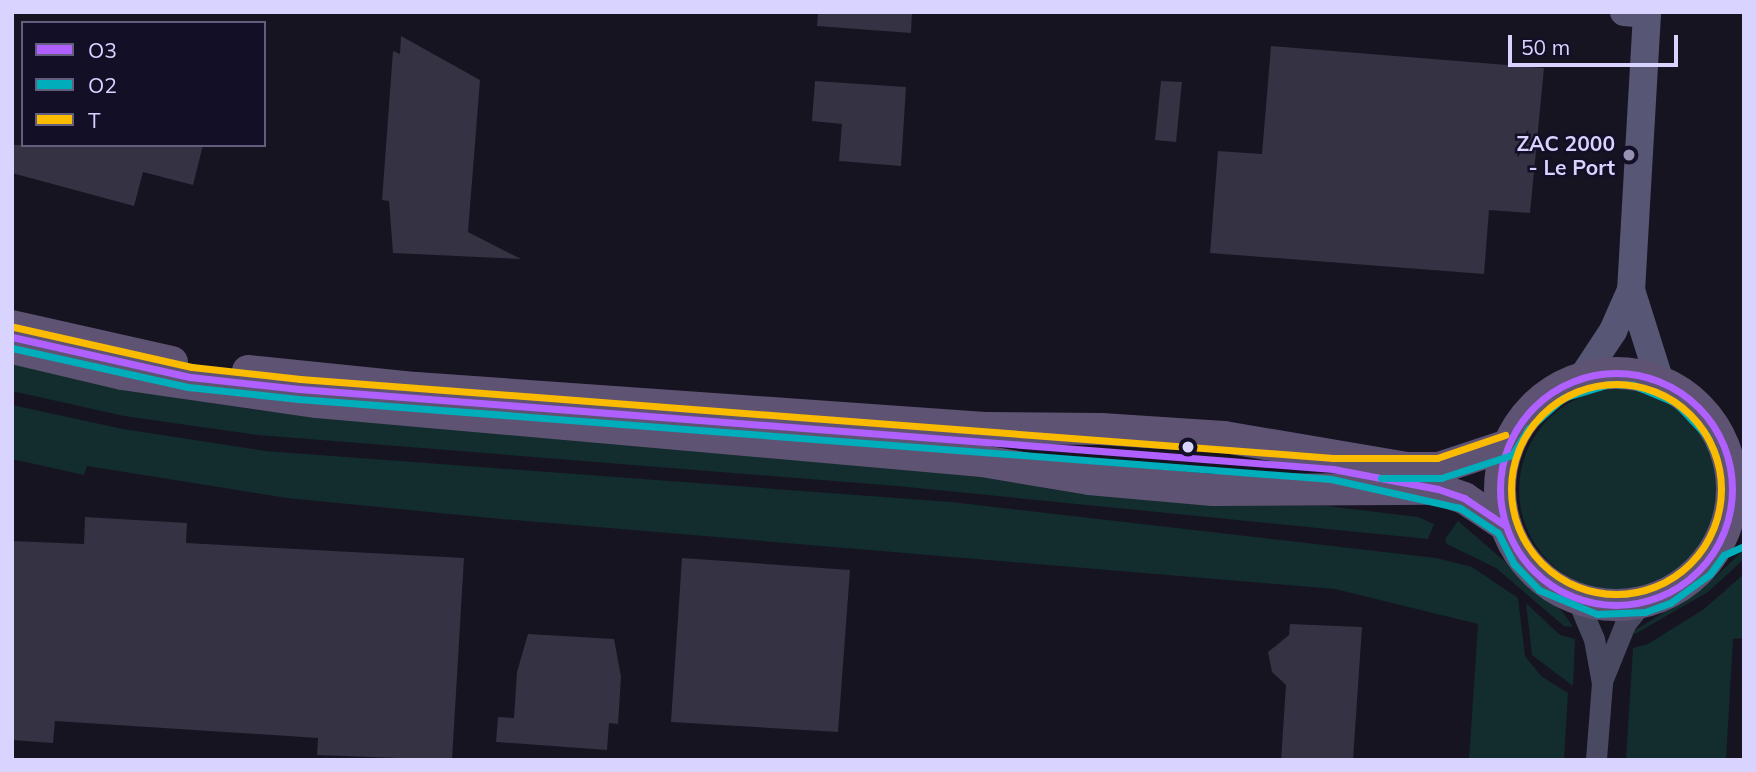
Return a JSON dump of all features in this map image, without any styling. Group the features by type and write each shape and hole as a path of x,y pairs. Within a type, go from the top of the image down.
{"main road":[{"path":"12,326 179,363 314,379 971,427 1101,429 1224,437 1408,468 1438,468 1508,445"},
{"path":"12,348 122,374 317,402 982,461 1089,479 1213,490 1438,489 1464,498 1506,526 1530,566 1546,582 1577,599 1610,605 1643,602 1686,582 1730,543 1735,455 1701,410 1660,382 1608,373 1582,378 1537,404 1508,445 1501,472 1506,526"}],"street":[{"path":"1636,13 1631,290 1660,382"},
{"path":"1582,378 1613,331 1631,290"},
{"path":"1577,599 1594,639 1602,683 1597,760"},
{"path":"1602,683 1625,624 1643,602"}],"green space":[{"path":"12,364 110,387 264,411 1210,497 1219,506 1327,506 1418,517 1434,524 1428,539 897,486 258,435 124,416 12,391"},
{"path":"1620,389 1659,396 1692,418 1714,451 1721,490 1714,529 1692,562 1659,584 1620,591 1581,584 1548,562 1526,529 1519,490 1526,451 1548,418 1581,396"},
{"path":"12,405 123,429 265,451 951,502 1436,558 1472,567 1518,598 1525,656 1541,676 1568,693 1564,760 1469,760 1478,624 1335,589 501,519 287,498 87,466 84,475 12,459"},
{"path":"1458,521 1562,611 1573,627 1564,626 1496,568 1447,544 1445,539"},
{"path":"1744,550 1744,559 1708,592 1635,634 1632,632 1702,589"},
{"path":"1744,574 1744,638 1733,639 1726,760 1626,760 1633,648 1648,644 1704,609"},
{"path":"1526,603 1560,635 1575,639 1573,686 1532,655"}],"building":[{"path":"818,12 912,12 911,33 817,26"},
{"path":"401,36 480,80 468,232 521,259 393,253 389,201 382,200 393,51 400,54"},
{"path":"1271,46 1544,68 1530,213 1489,210 1484,274 1210,253 1218,151 1262,154"},
{"path":"815,81 906,87 901,166 839,161 842,124 812,121"},
{"path":"1161,81 1182,82 1176,142 1155,140"},
{"path":"12,145 202,147 193,185 143,172 134,206 12,173"},
{"path":"85,517 187,523 186,543 464,558 452,760 317,755 318,738 55,721 53,743 12,740 12,541 84,544"},
{"path":"682,558 850,570 838,732 671,722"},
{"path":"1290,624 1362,627 1353,760 1281,760 1286,685 1272,672 1268,652 1289,635"},
{"path":"528,634 614,639 621,677 618,724 609,723 607,750 496,742 498,717 514,718 517,672"}],"transit line":[{"name":"T","path":"14,327 192,367 300,379 1333,458 1437,458 1505,435"},
{"name":"O3","path":"12,337 190,377 299,389 1333,469 1438,489 1464,498 1506,526"},
{"name":"O2","path":"12,348 188,387 298,399 1331,479 1460,508 1498,533 1514,564 1539,590 1597,614 1645,612 1670,603 1710,574 1724,555 1744,546"},
{"name":"O3","path":"1616,373 1660,382 1698,407 1723,445 1732,489 1723,533 1698,571 1660,596 1616,605 1572,596 1534,571 1509,533 1500,489 1509,445 1534,407 1572,382 1616,373"},
{"name":"O2","path":"1381,478 1441,478 1512,455 1528,429 1563,398 1609,384 1633,385 1676,403 1707,436 1716,456"},
{"name":"T","path":"1616,384 1637,386 1656,392 1690,415 1713,449 1719,468 1721,489 1719,510 1713,529 1690,563 1656,586 1637,592 1616,594 1595,592 1576,586 1542,563 1519,529 1513,510 1511,489 1513,468 1519,449 1542,415 1576,392 1595,386 1616,384"}],"place":[{"name":"ZAC 2000 - Le Port","path":"1629,155"}]}
